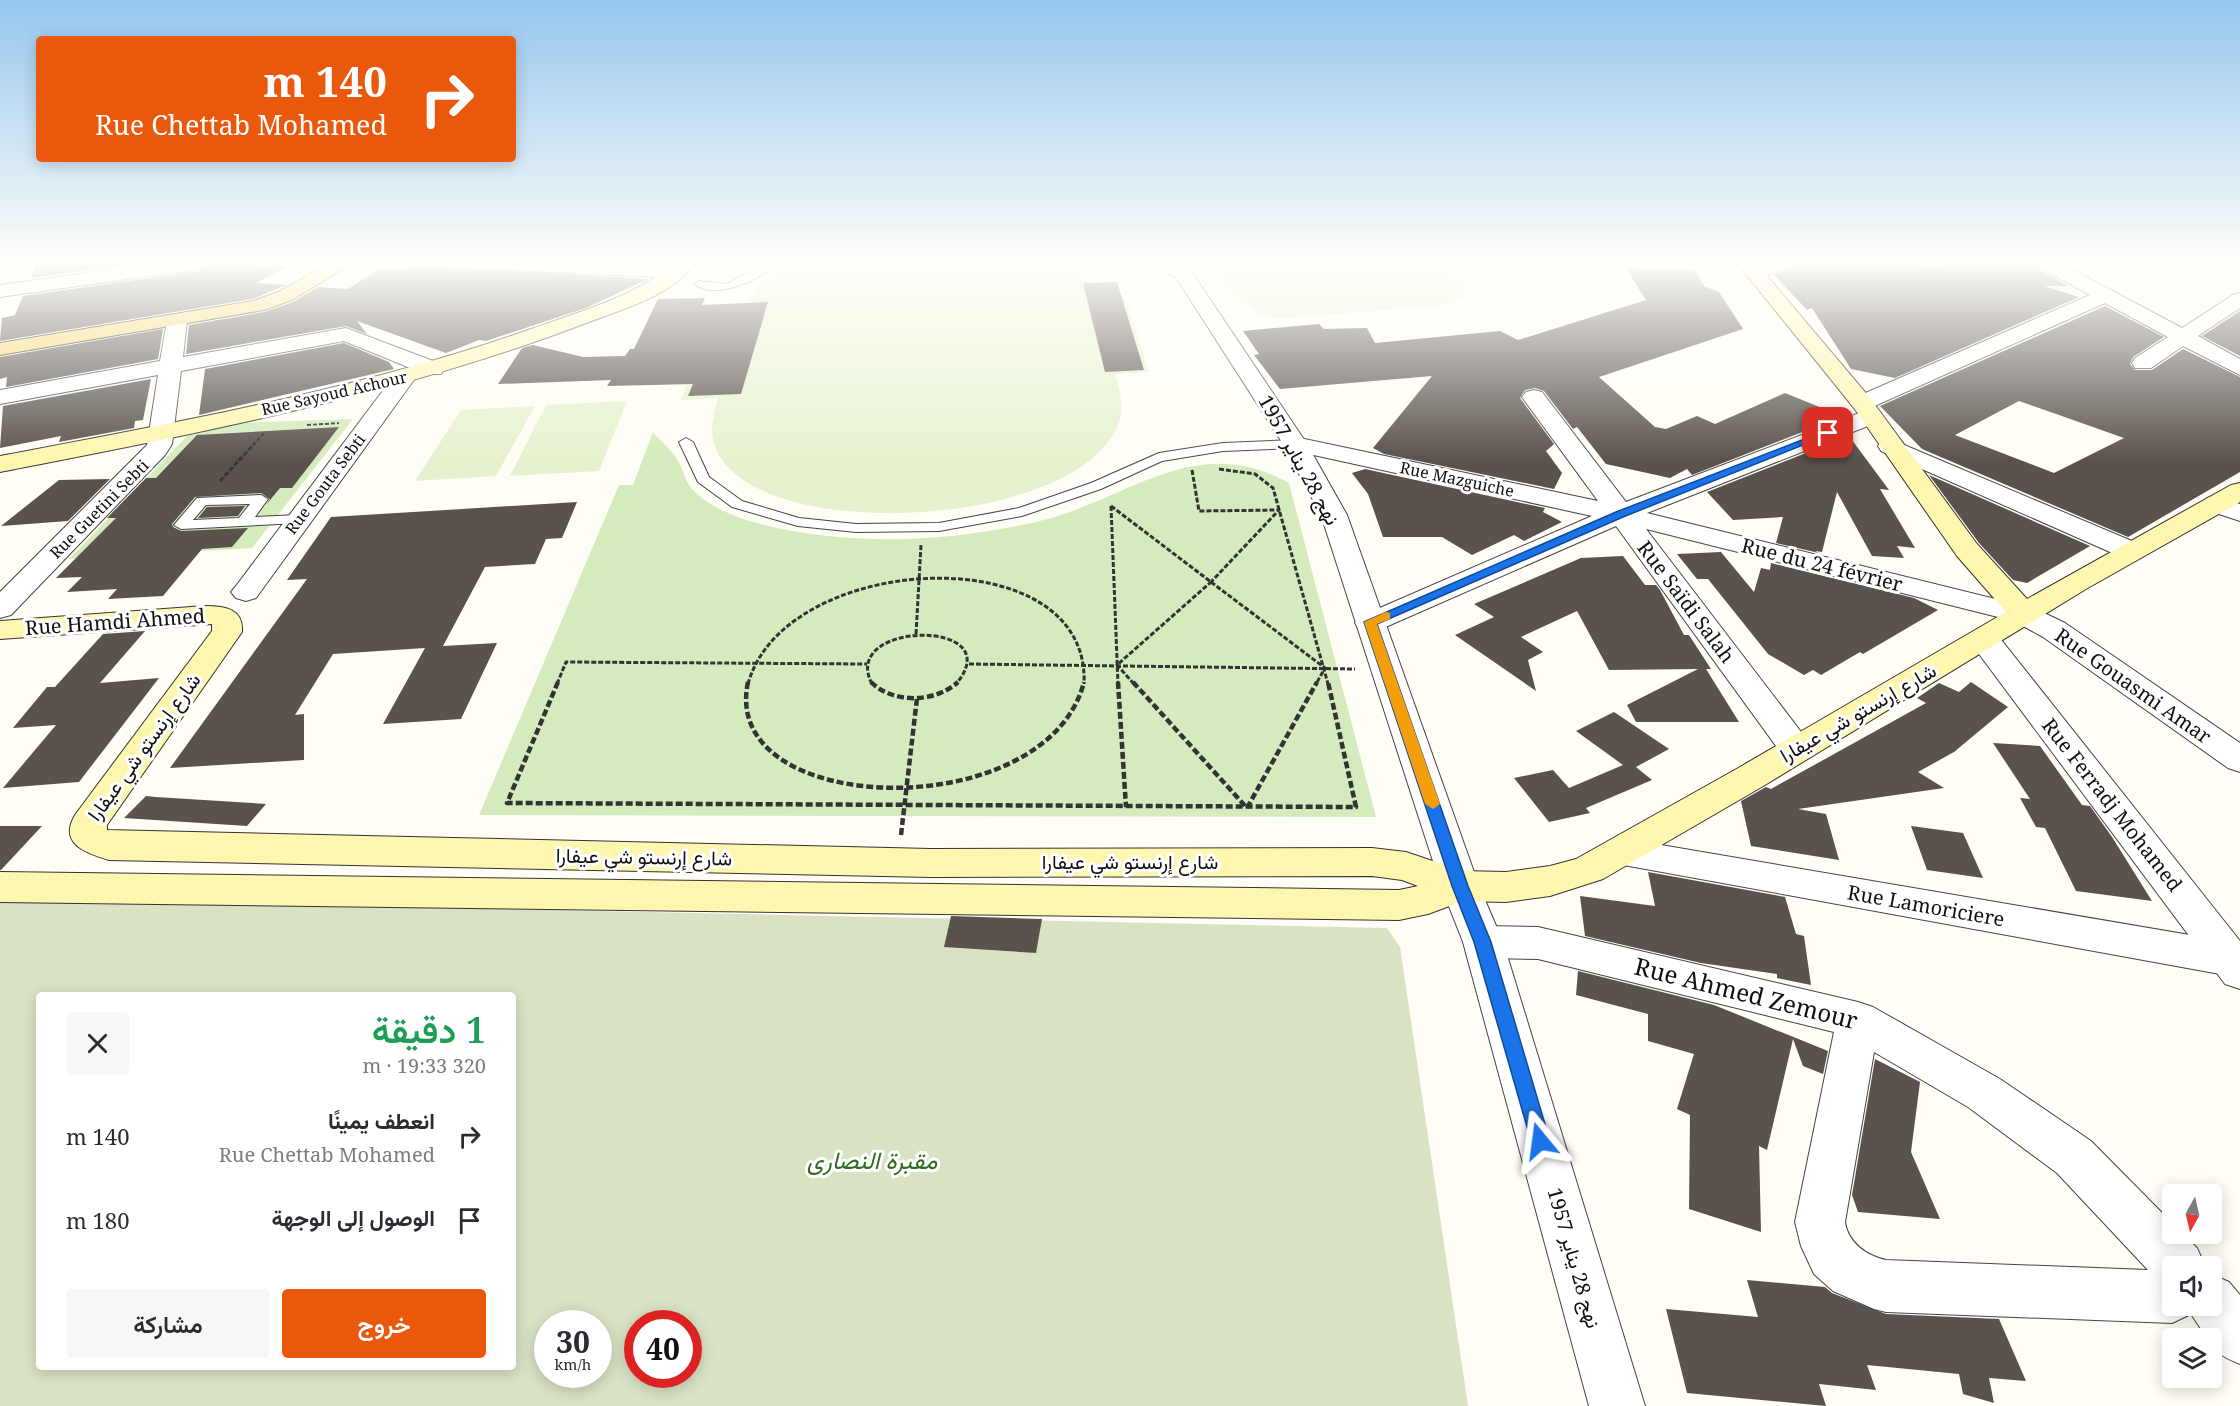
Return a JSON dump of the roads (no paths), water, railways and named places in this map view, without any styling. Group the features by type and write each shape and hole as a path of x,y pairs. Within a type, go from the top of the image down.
{"main road":[{"path":"0,349 129,329"},
{"name":"Rue Sayoud Achour","path":"0,464 161,432 405,377 496,350 552,329"},
{"path":"1800,329 1866,410 1967,550 2025,615"},
{"name":"شارع إرنستو شي عيفارا","path":"237,606 227,632 88,824 90,838 97,842 123,847 919,875 1400,905 1428,899 1460,886 1506,887 1550,881 1589,869 2025,615 2128,550 2232,503"},
{"name":"Rue Hamdi Ahmed","path":"0,630 216,615 237,606"},
{"name":"شارع إرنستو شي عيفارا","path":"0,887 919,875"}],"street":[{"name":"Rue Guetini Sebti","path":"0,609 150,458 160,444 176,329"},
{"name":"نهج 28 يناير 1957","path":"1219,329 1295,444 1334,515 1460,886 1483,942 1617,1406"},
{"path":"1370,622 1866,410 2036,329"},
{"path":"2167,329 2240,368"},
{"path":"2143,363 2192,329"},
{"path":"0,397 346,334 433,369"},
{"name":"Rue Gouta Sebti","path":"237,606 405,377"},
{"name":"Rue Saïdi Salah","path":"1534,397 1796,749"},
{"name":"Rue Mazguiche","path":"1295,444 1620,514"},
{"path":"1890,446 2128,550"},
{"name":"Rue du 24 février","path":"1620,514 2025,615"},
{"name":"Rue Gouasmi Amar","path":"2025,615 2054,630 2240,760"},
{"name":"Rue Ferradj Mohamed","path":"1984,639 2235,965"},
{"name":"Rue Lamoriciere","path":"1620,852 2235,965"},
{"name":"Rue Ahmed Zemour","path":"1483,942 1538,943 1858,1020 1984,1093 2074,1157 2169,1256"},
{"path":"1858,1020 1820,1222 1820,1230 1828,1249 1843,1267 1864,1280 1886,1286 2162,1297"},
{"path":"2222,1314 2240,1337"}],"lane":[{"path":"686,442 703,479 737,504 798,522 856,528 939,526 1022,512 1096,486 1159,457 1222,447 1295,444"},
{"path":"243,522 261,499 202,501 181,525 243,522 299,519"}],"park label":[{"name":"مقبرة النصارى","path":"872,1161"}]}
